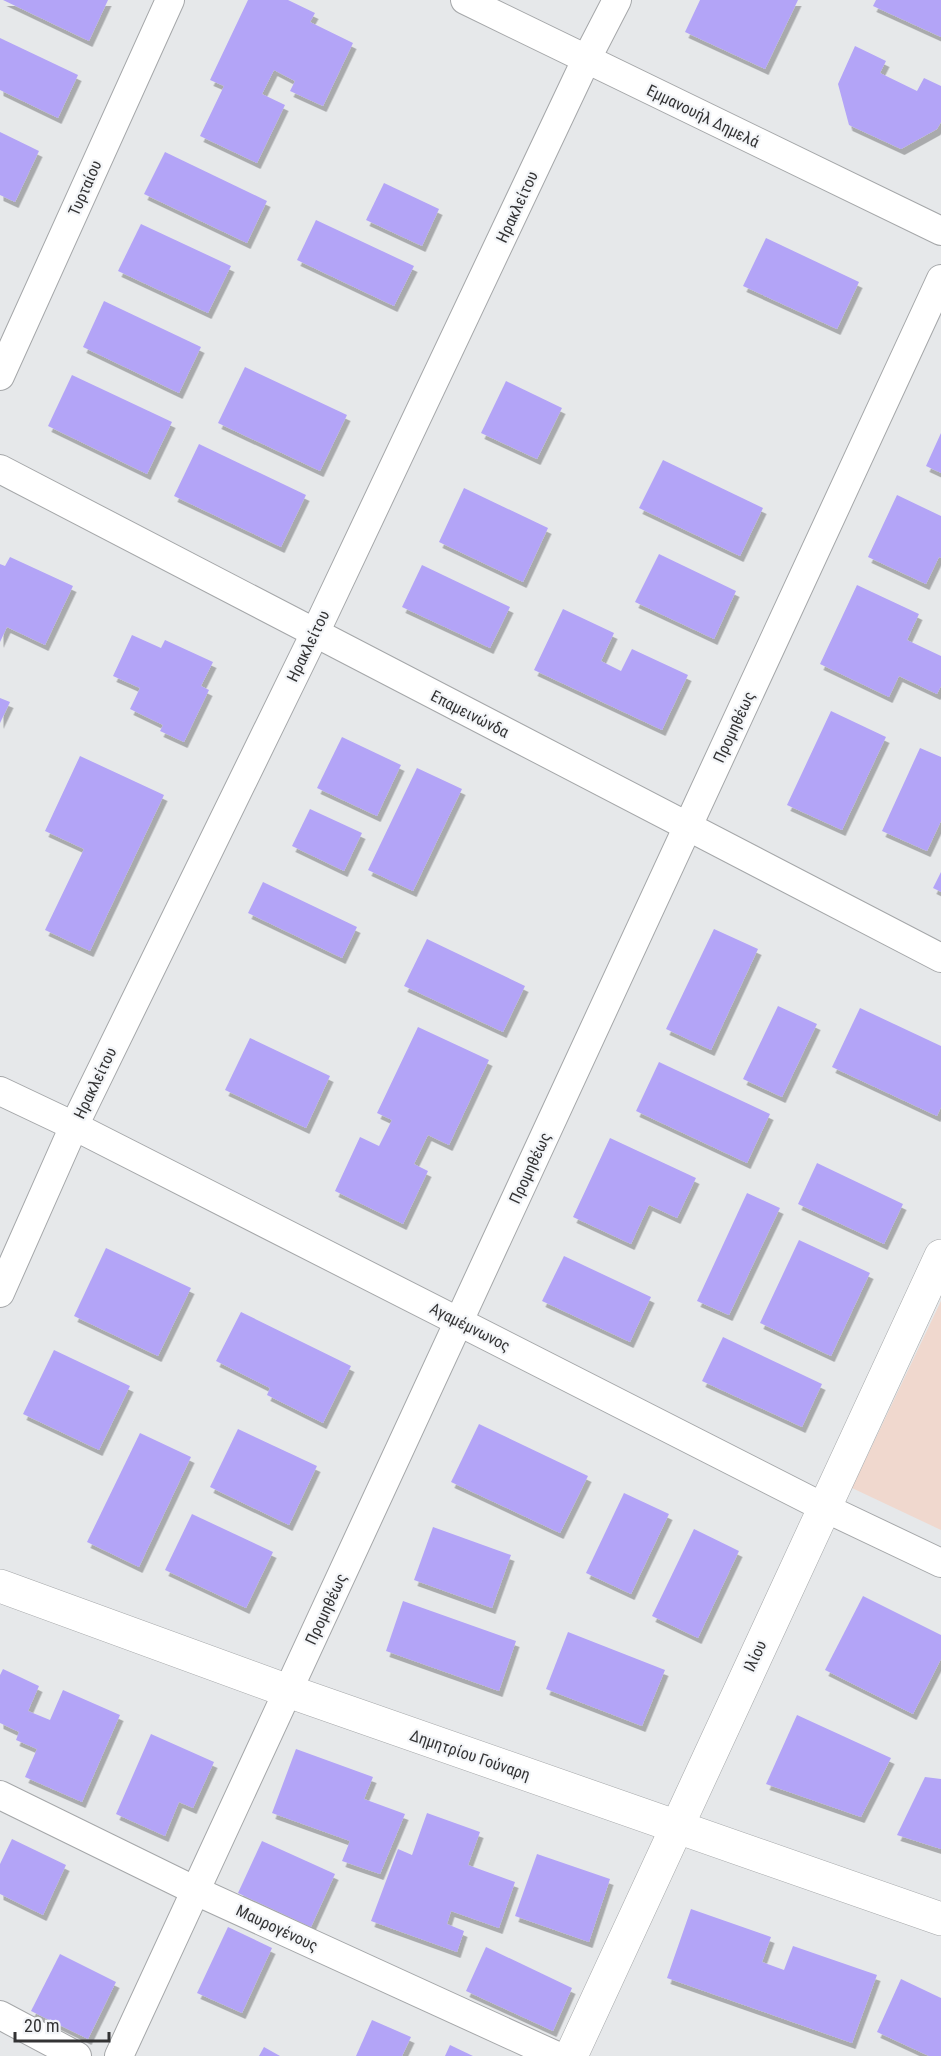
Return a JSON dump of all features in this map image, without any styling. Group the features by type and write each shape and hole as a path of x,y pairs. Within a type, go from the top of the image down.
{"main road":[{"name":"Ιλίου","path":"570,2056 941,1256"},
{"name":"Δημητρίου Γούναρη","path":"0,1586 288,1691 941,1919"}],"street":[{"name":"Τυρταίου","path":"0,376 170,0"},
{"name":"Εμμανουήλ Δημελά","path":"465,0 941,231"},
{"name":"Ηρακλείτου","path":"0,1293 74,1126 315,633 586,60 617,0"},
{"name":"Προμηθέως","path":"119,2056 941,279"},
{"name":"Επαμεινώνδα","path":"0,469 941,958"},
{"name":"Αγαμέμνωνος","path":"0,1090 459,1321 823,1508 941,1563"},
{"name":"Μαυρογένους","path":"0,1795 196,1891 556,2056"},
{"path":"0,2015 77,2056"}],"shaded area":[{"path":"941,1301 941,1530 852,1488"}],"building":[{"path":"3,0 108,0 89,41"},
{"path":"248,0 288,0 315,13 310,22 353,43 323,106 290,91 295,81 274,70 262,94 285,105 257,163 200,136 224,86 210,80"},
{"path":"700,0 798,0 765,69 685,32"},
{"path":"876,0 941,0 941,37 873,6"},
{"path":"0,38 78,75 58,118 0,90"},
{"path":"855,46 886,61 880,73 917,91 924,78 941,86 941,122 937,129 901,149 849,125 838,84"},
{"path":"0,132 39,151 15,202 0,195"},
{"path":"165,152 267,201 247,243 144,194"},
{"path":"384,183 439,209 422,246 366,220"},
{"path":"316,220 414,266 394,306 297,260"},
{"path":"141,224 231,266 208,313 118,271"},
{"path":"766,238 859,282 837,329 743,286"},
{"path":"104,301 201,347 179,393 83,347"},
{"path":"245,367 347,415 320,471 218,423"},
{"path":"72,375 172,422 147,474 48,426"},
{"path":"506,381 562,408 537,459 481,433"},
{"path":"941,433 941,473 926,466"},
{"path":"199,444 306,495 281,547 174,496"},
{"path":"663,460 763,508 740,556 639,508"},
{"path":"464,488 548,528 523,582 439,542"},
{"path":"897,495 941,516 941,558 939,557 926,584 868,557"},
{"path":"659,554 736,591 714,639 635,602"},
{"path":"10,557 73,586 45,645 7,627 0,642 0,564 5,566"},
{"path":"422,565 510,607 490,648 402,607"},
{"path":"857,585 919,614 907,640 941,656 941,686 937,694 899,676 889,697 820,664"},
{"path":"563,609 614,633 601,661 621,671 632,649 688,675 662,730 534,670"},
{"path":"132,635 161,648 165,640 213,662 201,686 209,690 184,742 160,731 163,725 130,709 140,688 113,676"},
{"path":"0,698 10,702 0,723"},
{"path":"831,711 886,737 842,830 787,805"},
{"path":"342,737 401,765 377,816 317,788"},
{"path":"920,748 941,757 941,821 927,851 882,831"},
{"path":"80,756 164,795 90,951 45,930 84,849 45,831"},
{"path":"417,768 462,789 413,891 368,870"},
{"path":"310,809 362,833 344,871 292,846"},
{"path":"941,872 941,892 933,888"},
{"path":"263,882 357,927 342,958 248,913"},
{"path":"714,929 758,949 711,1050 666,1029"},
{"path":"427,939 525,986 503,1032 404,986"},
{"path":"778,1006 817,1024 782,1097 743,1079"},
{"path":"860,1008 941,1046 941,1107 937,1116 832,1067"},
{"path":"418,1027 489,1060 449,1145 428,1135 414,1164 428,1171 403,1224 335,1191 360,1137 379,1146 392,1120 377,1113"},
{"path":"250,1038 330,1076 306,1128 225,1090"},
{"path":"659,1062 770,1114 747,1163 636,1111"},
{"path":"610,1138 696,1178 677,1218 649,1205 631,1244 573,1217"},
{"path":"817,1163 903,1204 884,1244 798,1204"},
{"path":"747,1193 780,1208 729,1315 697,1301"},
{"path":"799,1240 870,1273 831,1356 760,1323"},
{"path":"106,1248 191,1288 158,1356 74,1316"},
{"path":"564,1256 651,1297 630,1342 542,1301"},
{"path":"241,1312 351,1366 323,1423 267,1395 270,1388 216,1361"},
{"path":"723,1337 822,1384 802,1427 702,1381"},
{"path":"54,1350 130,1386 99,1450 23,1414"},
{"path":"479,1424 588,1476 560,1533 451,1482"},
{"path":"238,1429 317,1466 289,1525 210,1487"},
{"path":"140,1433 191,1457 139,1567 87,1542"},
{"path":"624,1493 669,1514 631,1594 586,1573"},
{"path":"192,1514 273,1552 246,1608 165,1570"},
{"path":"433,1527 511,1555 492,1608 414,1580"},
{"path":"694,1529 739,1551 698,1638 652,1616"},
{"path":"863,1596 941,1635 941,1659 913,1714 825,1670"},
{"path":"403,1601 516,1641 499,1691 386,1651"},
{"path":"568,1632 665,1670 642,1726 546,1689"},
{"path":"3,1669 39,1686 28,1711 50,1720 63,1690 120,1715 82,1802 25,1777 37,1749 16,1740 19,1732 0,1723 0,1675"},
{"path":"797,1715 891,1758 861,1817 766,1784"},
{"path":"151,1734 214,1762 193,1808 179,1802 165,1836 116,1814"},
{"path":"296,1749 373,1777 364,1799 405,1814 380,1874 342,1861 350,1841 272,1813"},
{"path":"925,1777 941,1779 941,1849 897,1835"},
{"path":"427,1813 480,1832 468,1865 515,1882 499,1928 451,1911 447,1924 464,1931 457,1952 371,1921 398,1849 412,1855"},
{"path":"12,1839 66,1865 43,1915 0,1894 0,1864"},
{"path":"262,1841 335,1874 311,1927 238,1893"},
{"path":"537,1854 610,1879 589,1942 515,1916"},
{"path":"691,1909 771,1937 762,1962 784,1970 793,1946 877,1975 852,2043 667,1978"},
{"path":"228,1927 272,1948 242,2013 197,1993"},
{"path":"486,1947 572,1988 553,2031 466,1991"},
{"path":"60,1954 116,1982 88,2039 31,2011"},
{"path":"901,1979 941,1998 941,2056 929,2056 877,2032"},
{"path":"372,2020 411,2037 402,2056 356,2056"},
{"path":"450,2045 473,2056 445,2056"},
{"path":"264,2047 280,2056 259,2056"}]}
